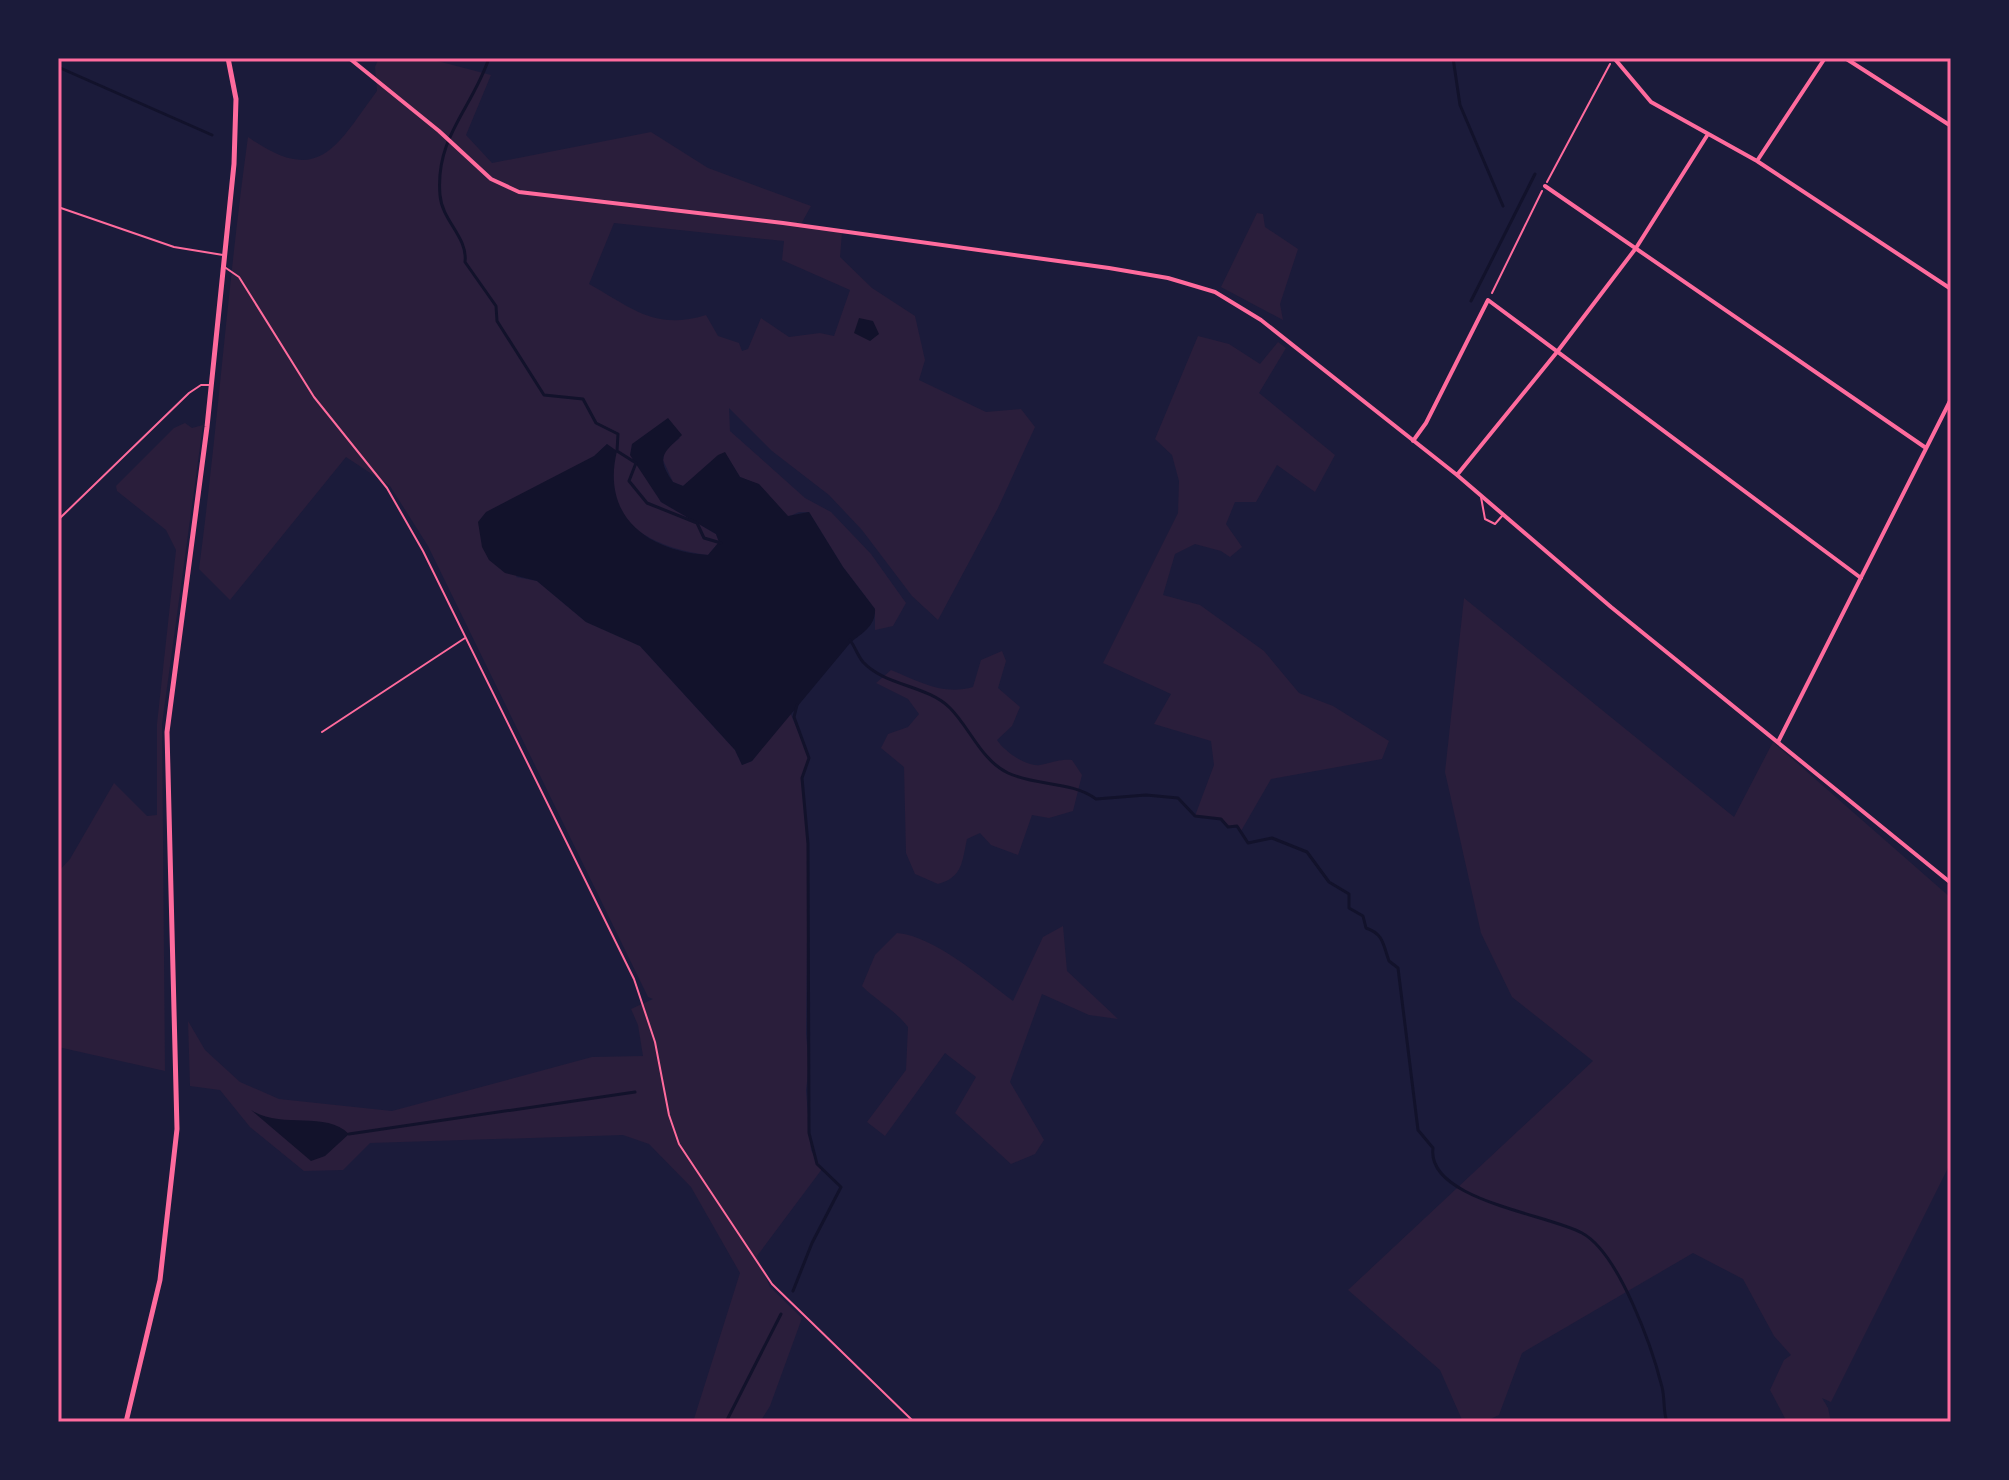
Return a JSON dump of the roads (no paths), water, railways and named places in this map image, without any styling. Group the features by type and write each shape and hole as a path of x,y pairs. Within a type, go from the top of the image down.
{"street":[{"path":"126,1422 160,1280 177,1129 167,732 211,385 237,117 228,58"},
{"path":"349,58 439,131 491,179 519,192 783,223 1109,268 1206,289 1261,320 1457,475 1611,607 1951,883"},
{"path":"1757,161 1825,58"},
{"path":"1846,58 1951,126"},
{"path":"1614,60 1651,102 1757,161 1951,289"},
{"path":"1457,475 1636,248 1708,134"},
{"path":"1545,186 1926,448"},
{"path":"1413,441 1426,423 1488,300 1861,578"},
{"path":"1778,742 1951,399"}],"lane":[{"path":"58,207 174,247 224,255"},
{"path":"223,266 239,277 314,397 387,488 466,637 640,993 655,1042 671,1124 683,1152 722,1205 752,1257 772,1284 914,1422"},
{"path":"58,520 189,393 201,385 211,385"},
{"path":"1478,492 1485,519 1495,524 1503,513"},
{"path":"322,732 466,637"}],"waterway":[{"path":"489,58 449,140 440,175 442,204 463,245 465,262 496,306 497,321 544,395 583,399 596,423 618,434 617,451 636,463 629,481 647,503 697,523 704,538 721,543"},
{"path":"1453,58 1460,105 1503,206"},
{"path":"58,67 212,135"},
{"path":"1471,301 1535,174"},
{"path":"850,640 861,660 872,670 941,700 990,760 1008,773 1076,789 1096,799 1146,795 1178,798 1195,816 1221,819 1228,827 1237,826 1248,843 1272,838 1307,852 1329,882 1349,894 1349,908 1363,916 1366,928 1380,937 1389,961 1398,968 1418,1130 1433,1148 1436,1166 1449,1181 1468,1193 1566,1226 1596,1244 1621,1280 1642,1326 1662,1387 1667,1422"},
{"path":"793,1291 812,1243 841,1187 817,1164 809,1133 808,844 802,778 809,758 794,717 797,705"},
{"path":"349,1134 635,1092"},
{"path":"726,1422 781,1314"}]}
